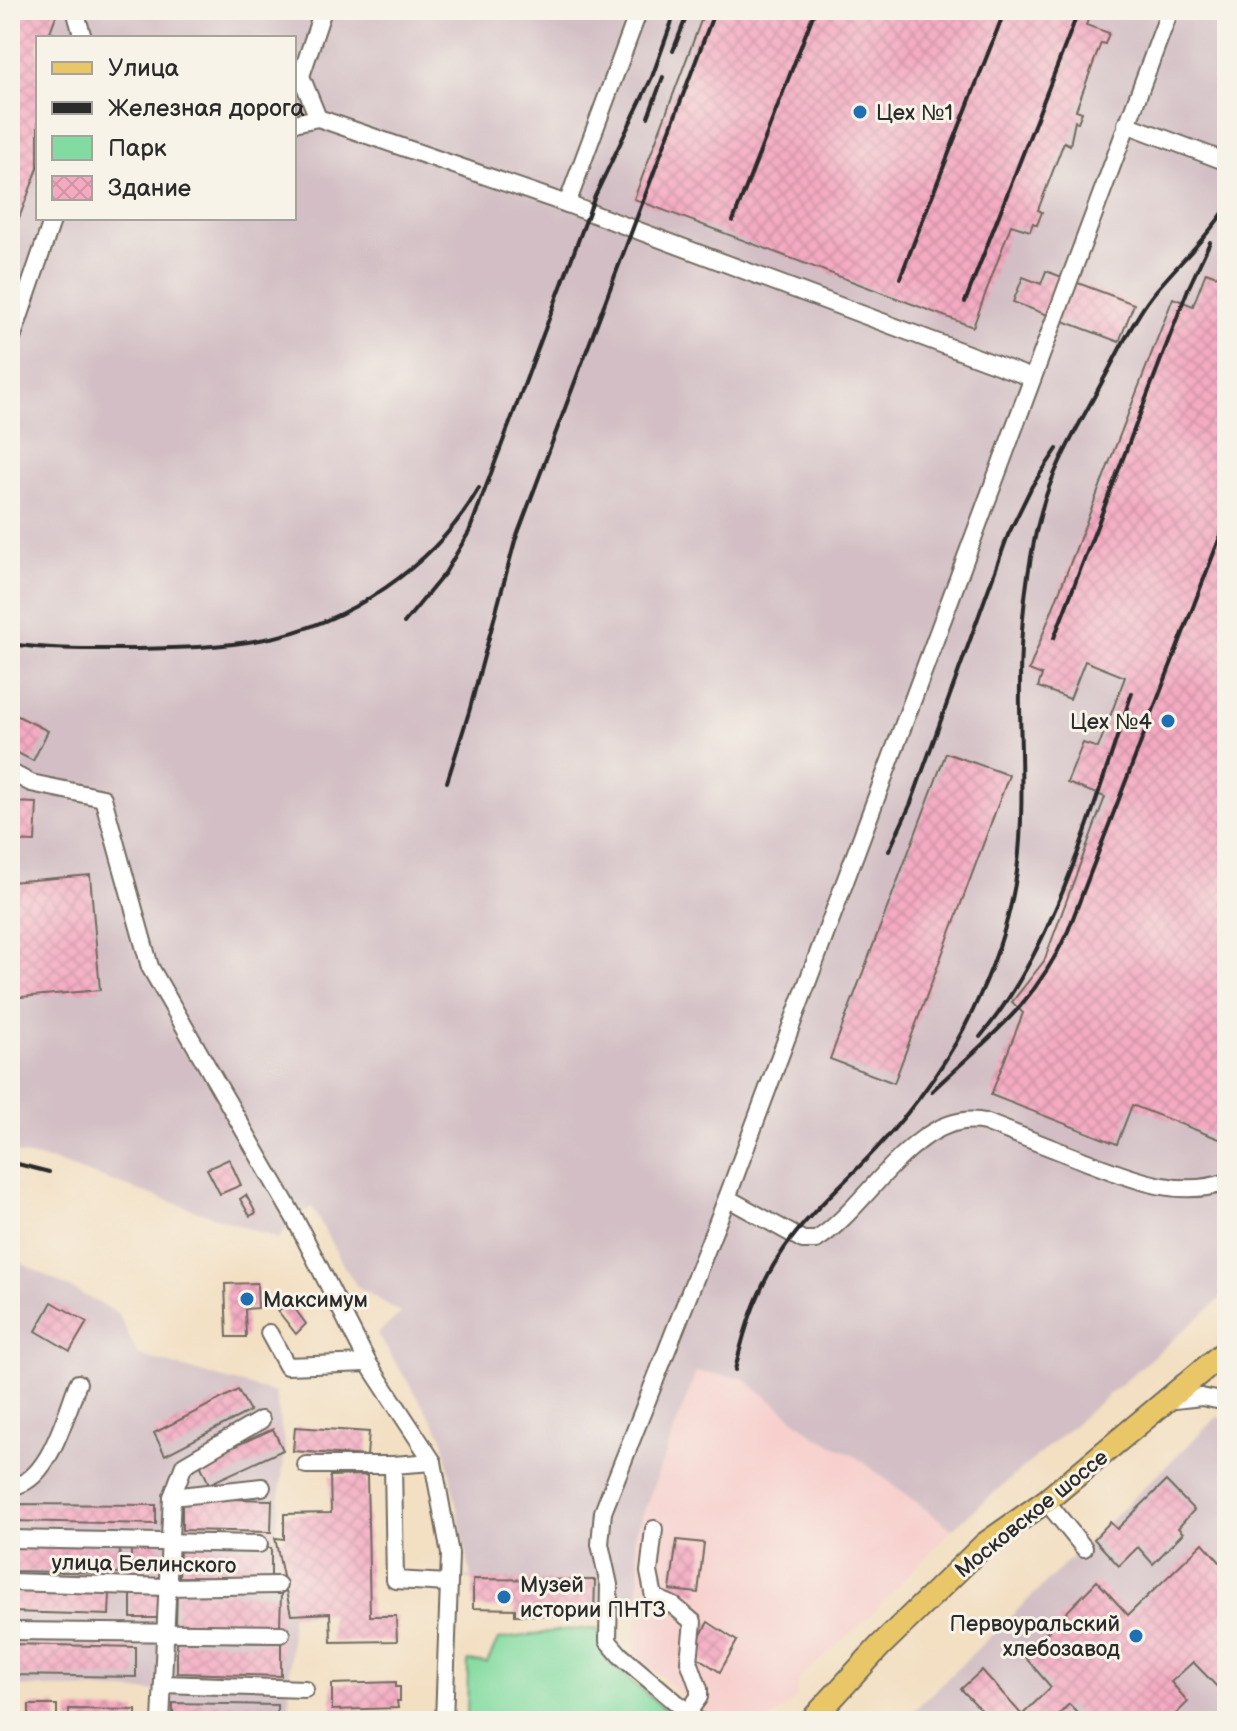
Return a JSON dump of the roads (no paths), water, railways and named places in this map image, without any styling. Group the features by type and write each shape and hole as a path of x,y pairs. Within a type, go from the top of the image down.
{"main road":[{"name":"Московское шоссе","path":"823,1717 880,1646 985,1544 1046,1501 1227,1350"}],"street":[{"path":"75,10 82,36"},
{"path":"318,118 301,76 323,10"},
{"path":"567,204 639,10"},
{"path":"654,1529 649,1572 654,1597 674,1606 693,1622 689,1661 699,1697 693,1717 620,1655 608,1641 609,1585 600,1544 606,1504 727,1198 1170,10"},
{"path":"296,123 318,118 567,204 1032,378"},
{"path":"1126,124 1227,162"},
{"path":"10,344 52,220"},
{"path":"10,772 31,783 103,798 150,967 295,1219 368,1363 433,1462 450,1554 444,1721"},
{"path":"727,1198 811,1242 822,1237 913,1148 944,1125 964,1120 985,1122 1157,1186 1197,1188 1227,1182"},
{"path":"269,1333 287,1366 368,1363"},
{"path":"10,1486 20,1486 45,1465 78,1383"},
{"path":"1166,1401 1201,1397 1227,1402"},
{"path":"161,1721 172,1497 184,1465 261,1420"},
{"path":"306,1465 433,1462"},
{"path":"393,1465 395,1580 448,1583"},
{"path":"172,1497 262,1487"},
{"path":"1046,1501 1084,1548"},
{"path":"10,1539 259,1544"},
{"name":"улица Белинского","path":"10,1582 167,1587 278,1585"},
{"path":"10,1631 281,1634"},
{"path":"163,1684 305,1689"}],"railway":[{"path":"404,623 445,573 469,532 595,196 652,77 676,10"},
{"path":"673,51 689,10"},
{"path":"447,782 515,541 715,10"},
{"path":"733,221 815,10"},
{"path":"900,278 1005,10"},
{"path":"965,302 1079,10"},
{"path":"648,117 663,77"},
{"path":"735,1370 754,1307 775,1263 805,1222 907,1114 959,1038 986,982 1007,919 1017,871 1021,810 1022,634 1030,560 1046,495 1068,446 1137,317 1227,207"},
{"path":"1054,638 1188,289 1210,242"},
{"path":"889,851 911,803 1008,535 1032,486 1057,449"},
{"path":"10,644 71,649 180,648 244,643 293,632 325,621 386,588 438,543 479,488"},
{"path":"932,1091 1025,1001 1068,931 1227,519"},
{"path":"980,1037 1007,1001 1052,917 1087,827 1132,693"},
{"path":"10,1162 49,1172"}],"place":[{"name":"Цех №1","path":"860,112"},
{"name":"Цех №4","path":"1168,721"},
{"name":"Максимум","path":"247,1299"},
{"name":"Музей истории ПНТЗ","path":"504,1597"},
{"name":"Первоуральский хлебозавод","path":"1136,1636"}]}
